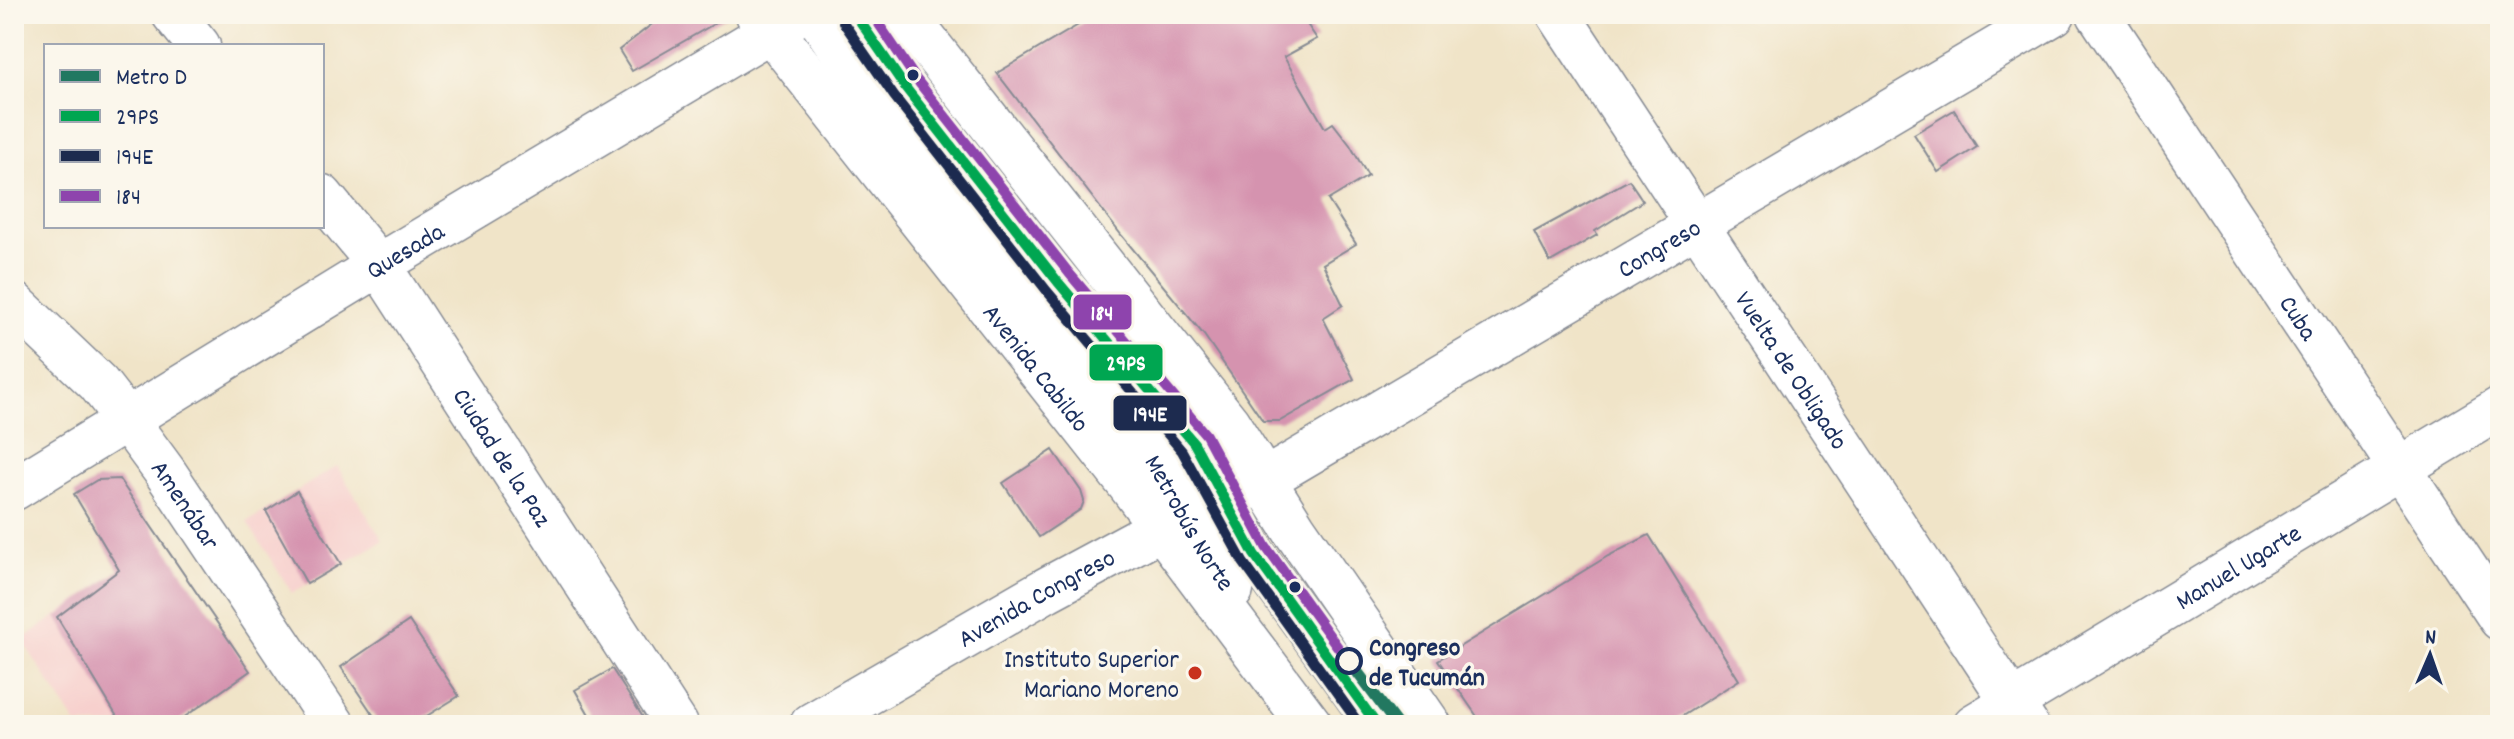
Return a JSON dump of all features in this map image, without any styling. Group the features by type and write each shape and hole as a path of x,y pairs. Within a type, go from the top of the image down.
{"main road":[{"path":"904,14 1228,424 1294,529 1429,725"},
{"name":"Avenida Cabildo","path":"775,19 1174,522 1310,725"},
{"name":"Avenida Congreso","path":"812,725 857,714 1046,590 1174,522 1264,480"}],"street":[{"path":"173,14 197,44"},
{"name":"Metrobús Norte","path":"816,14 838,50 962,212 1145,441 1174,522 1212,564 1335,725"},
{"name":"Metrobús Norte","path":"855,14 905,87 1058,282 1194,443 1262,565 1377,725"},
{"name":"Vuelta de Obligado","path":"1558,14 2020,714"},
{"name":"Congreso","path":"1264,480 2054,14"},
{"name":"Cuba","path":"2098,14 2500,619"},
{"name":"Quesada","path":"14,489 775,19"},
{"name":"Ciudad de la Paz","path":"324,198 379,265 677,725"},
{"name":"Amenábar","path":"14,303 98,383 126,419 165,472 334,725"},
{"name":"Manuel Ugarte","path":"1974,725 2020,714 2500,408"}],"shaded area":[{"path":"337,466 383,541 292,593 247,522"},
{"path":"161,542 250,671 173,725 77,725 22,640"}],"building":[{"path":"665,14 731,14 632,71 619,50"},
{"path":"1097,14 1300,14 1317,39 1284,57 1325,128 1333,123 1368,176 1328,200 1356,244 1323,264 1343,305 1323,318 1354,379 1280,421 1263,421 1204,335 1122,236 997,73"},
{"path":"1954,110 1977,147 1938,172 1914,134"},
{"path":"1629,180 1643,201 1595,231 1597,235 1550,262 1534,232"},
{"path":"1053,450 1081,491 1084,501 1081,509 1039,537 1003,483"},
{"path":"119,479 250,671 173,725 122,725 57,617 119,570 74,494 97,480"},
{"path":"297,491 341,564 307,584 266,511"},
{"path":"1649,535 1739,680 1668,725 1483,725 1438,660 1608,556"},
{"path":"409,621 459,696 412,725 380,725 341,667"},
{"path":"612,669 648,725 595,725 575,690"}],"metro line":[{"name":"D","path":"1349,661 1397,725"}],"transit line":[{"name":"29PS","path":"855,14 905,87 1058,282 1194,443 1254,554 1377,725"},
{"name":"184","path":"872,14 916,79 1069,273 1206,435 1266,547 1388,717"},
{"name":"194E","path":"843,22 894,96 1047,291 1182,451 1243,562 1360,725"}],"place":[{"name":"Congreso de Tucumán","path":"1349,661"},
{"name":"Instituto Superior Mariano Moreno","path":"1195,673"}]}
